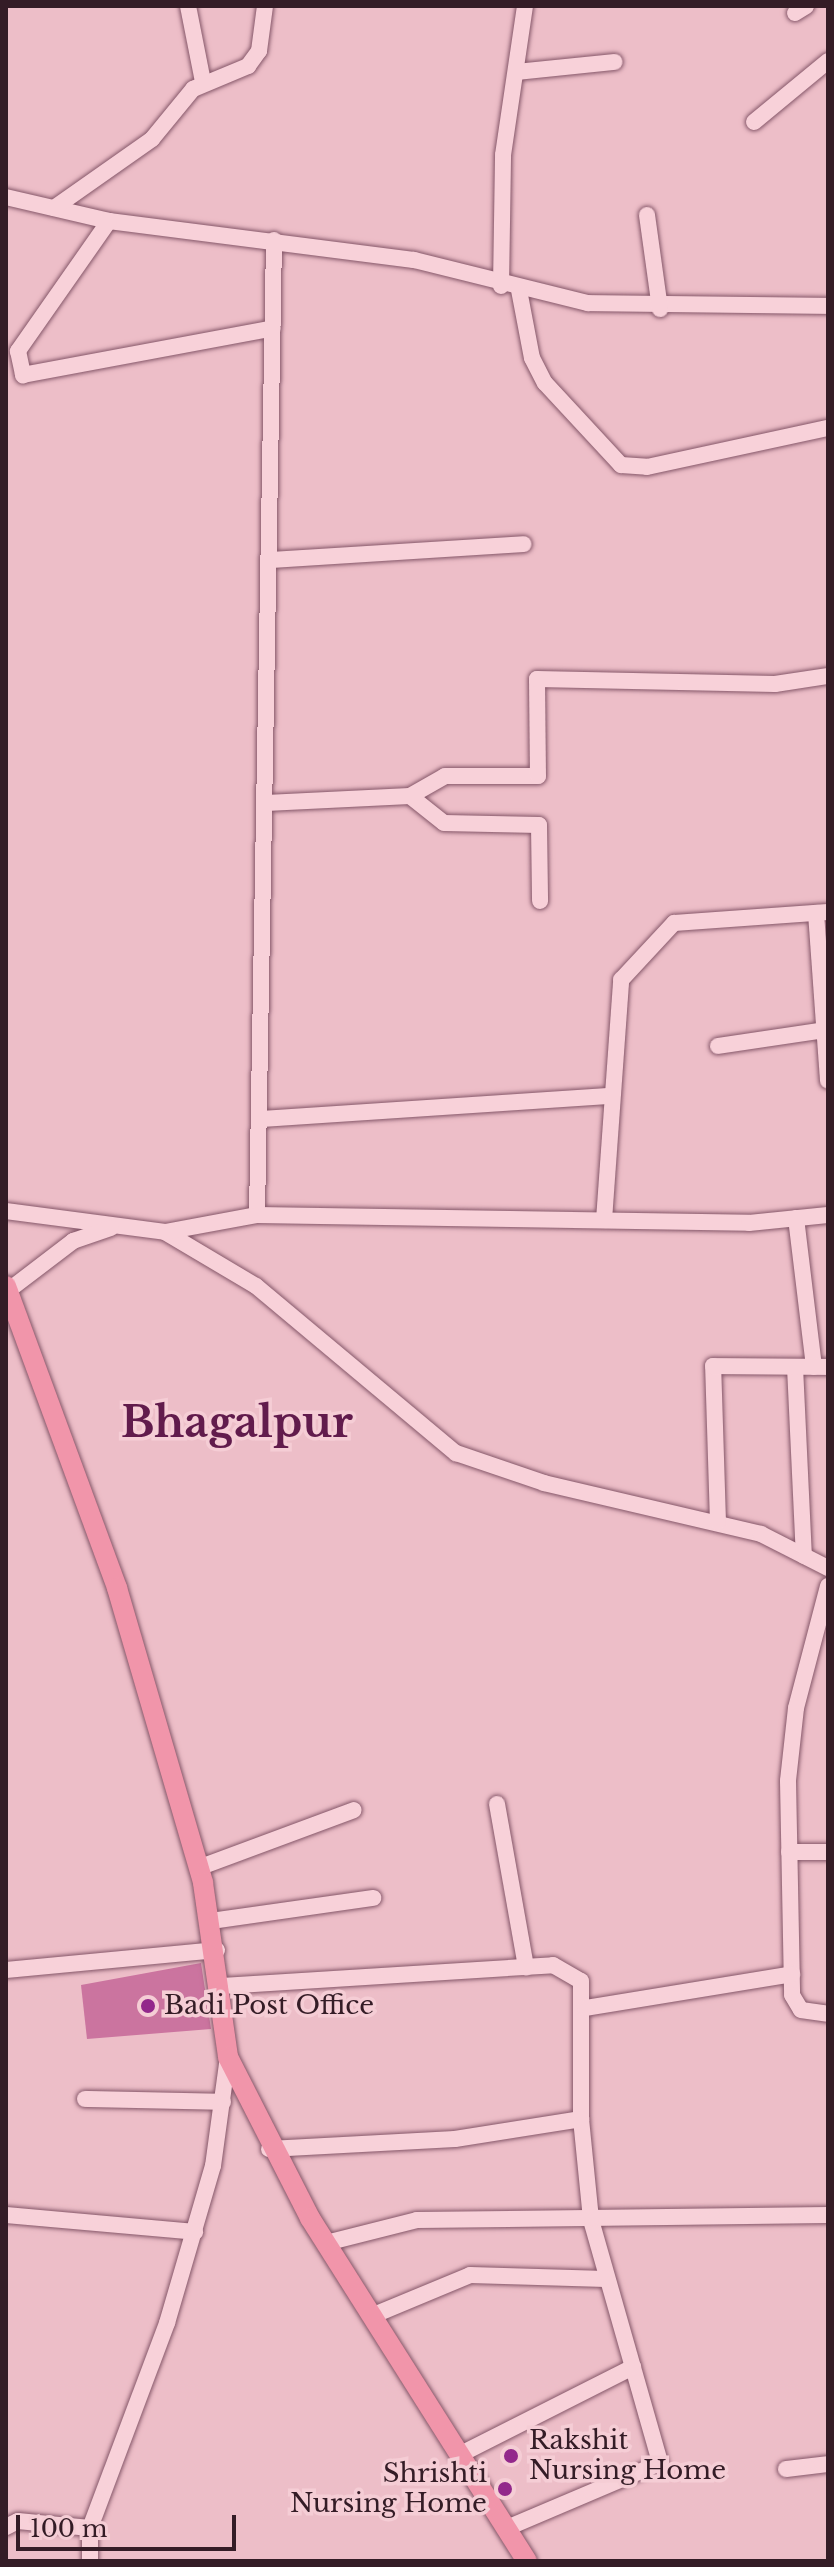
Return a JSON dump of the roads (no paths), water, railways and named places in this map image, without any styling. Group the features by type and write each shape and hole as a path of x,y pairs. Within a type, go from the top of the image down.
{"main road":[{"path":"7,1288 117,1588 198,1868 217,1950 228,2057 269,2149 527,2561"}],"street":[{"path":"188,6 203,82"},
{"path":"54,208 152,139 203,82 255,60 265,6"},
{"path":"501,286 503,155 525,6"},
{"path":"754,122 828,61"},
{"path":"517,72 614,62"},
{"path":"6,197 109,221 414,260 519,290 660,309 828,306"},
{"path":"647,215 660,309"},
{"path":"109,221 18,351 23,375 273,328"},
{"path":"257,1215 262,1119 274,240"},
{"path":"519,290 532,358 545,383 621,465 647,467 828,428"},
{"path":"271,560 523,544"},
{"path":"266,803 410,796 445,776 538,776 537,679 775,684 828,676"},
{"path":"410,796 444,823 539,825 540,901"},
{"path":"604,1220 615,994 674,923 822,913 828,1081"},
{"path":"718,1046 825,1030"},
{"path":"262,1119 611,1096"},
{"path":"6,1211 165,1232 257,1215 604,1220 828,1215"},
{"path":"718,1522 713,1366 821,1367 796,1218"},
{"path":"7,1288 73,1241 124,1225"},
{"path":"165,1232 256,1286 456,1453 544,1483 718,1522 828,1568"},
{"path":"795,1367 804,1556"},
{"path":"828,1586 789,1747 789,1852 795,2004 828,2014"},
{"path":"497,1804 526,1967"},
{"path":"198,1868 354,1810"},
{"path":"789,1852 828,1852"},
{"path":"211,1921 373,1898"},
{"path":"6,1970 217,1950"},
{"path":"222,1986 526,1967 574,1973 585,2008 581,2119 591,2220 660,2463 507,2528"},
{"path":"585,2008 792,1974"},
{"path":"90,2561 90,2528 195,2232 223,2102 228,2057"},
{"path":"85,2099 223,2102"},
{"path":"269,2149 455,2139 581,2119"},
{"path":"6,2215 195,2232"},
{"path":"326,2243 417,2220 828,2215"},
{"path":"374,2315 470,2275 606,2279"},
{"path":"461,2454 633,2367"},
{"path":"786,2469 828,2464"},
{"path":"6,2527 18,2521 90,2528"}],"place":[{"name":"Badi Post Office","path":"148,2006"},
{"name":"Rakshit Nursing Home","path":"511,2456"},
{"name":"Shrishti Nursing Home","path":"505,2489"}],"district":[{"name":"Bhagalpur","path":"237,1422"}]}
